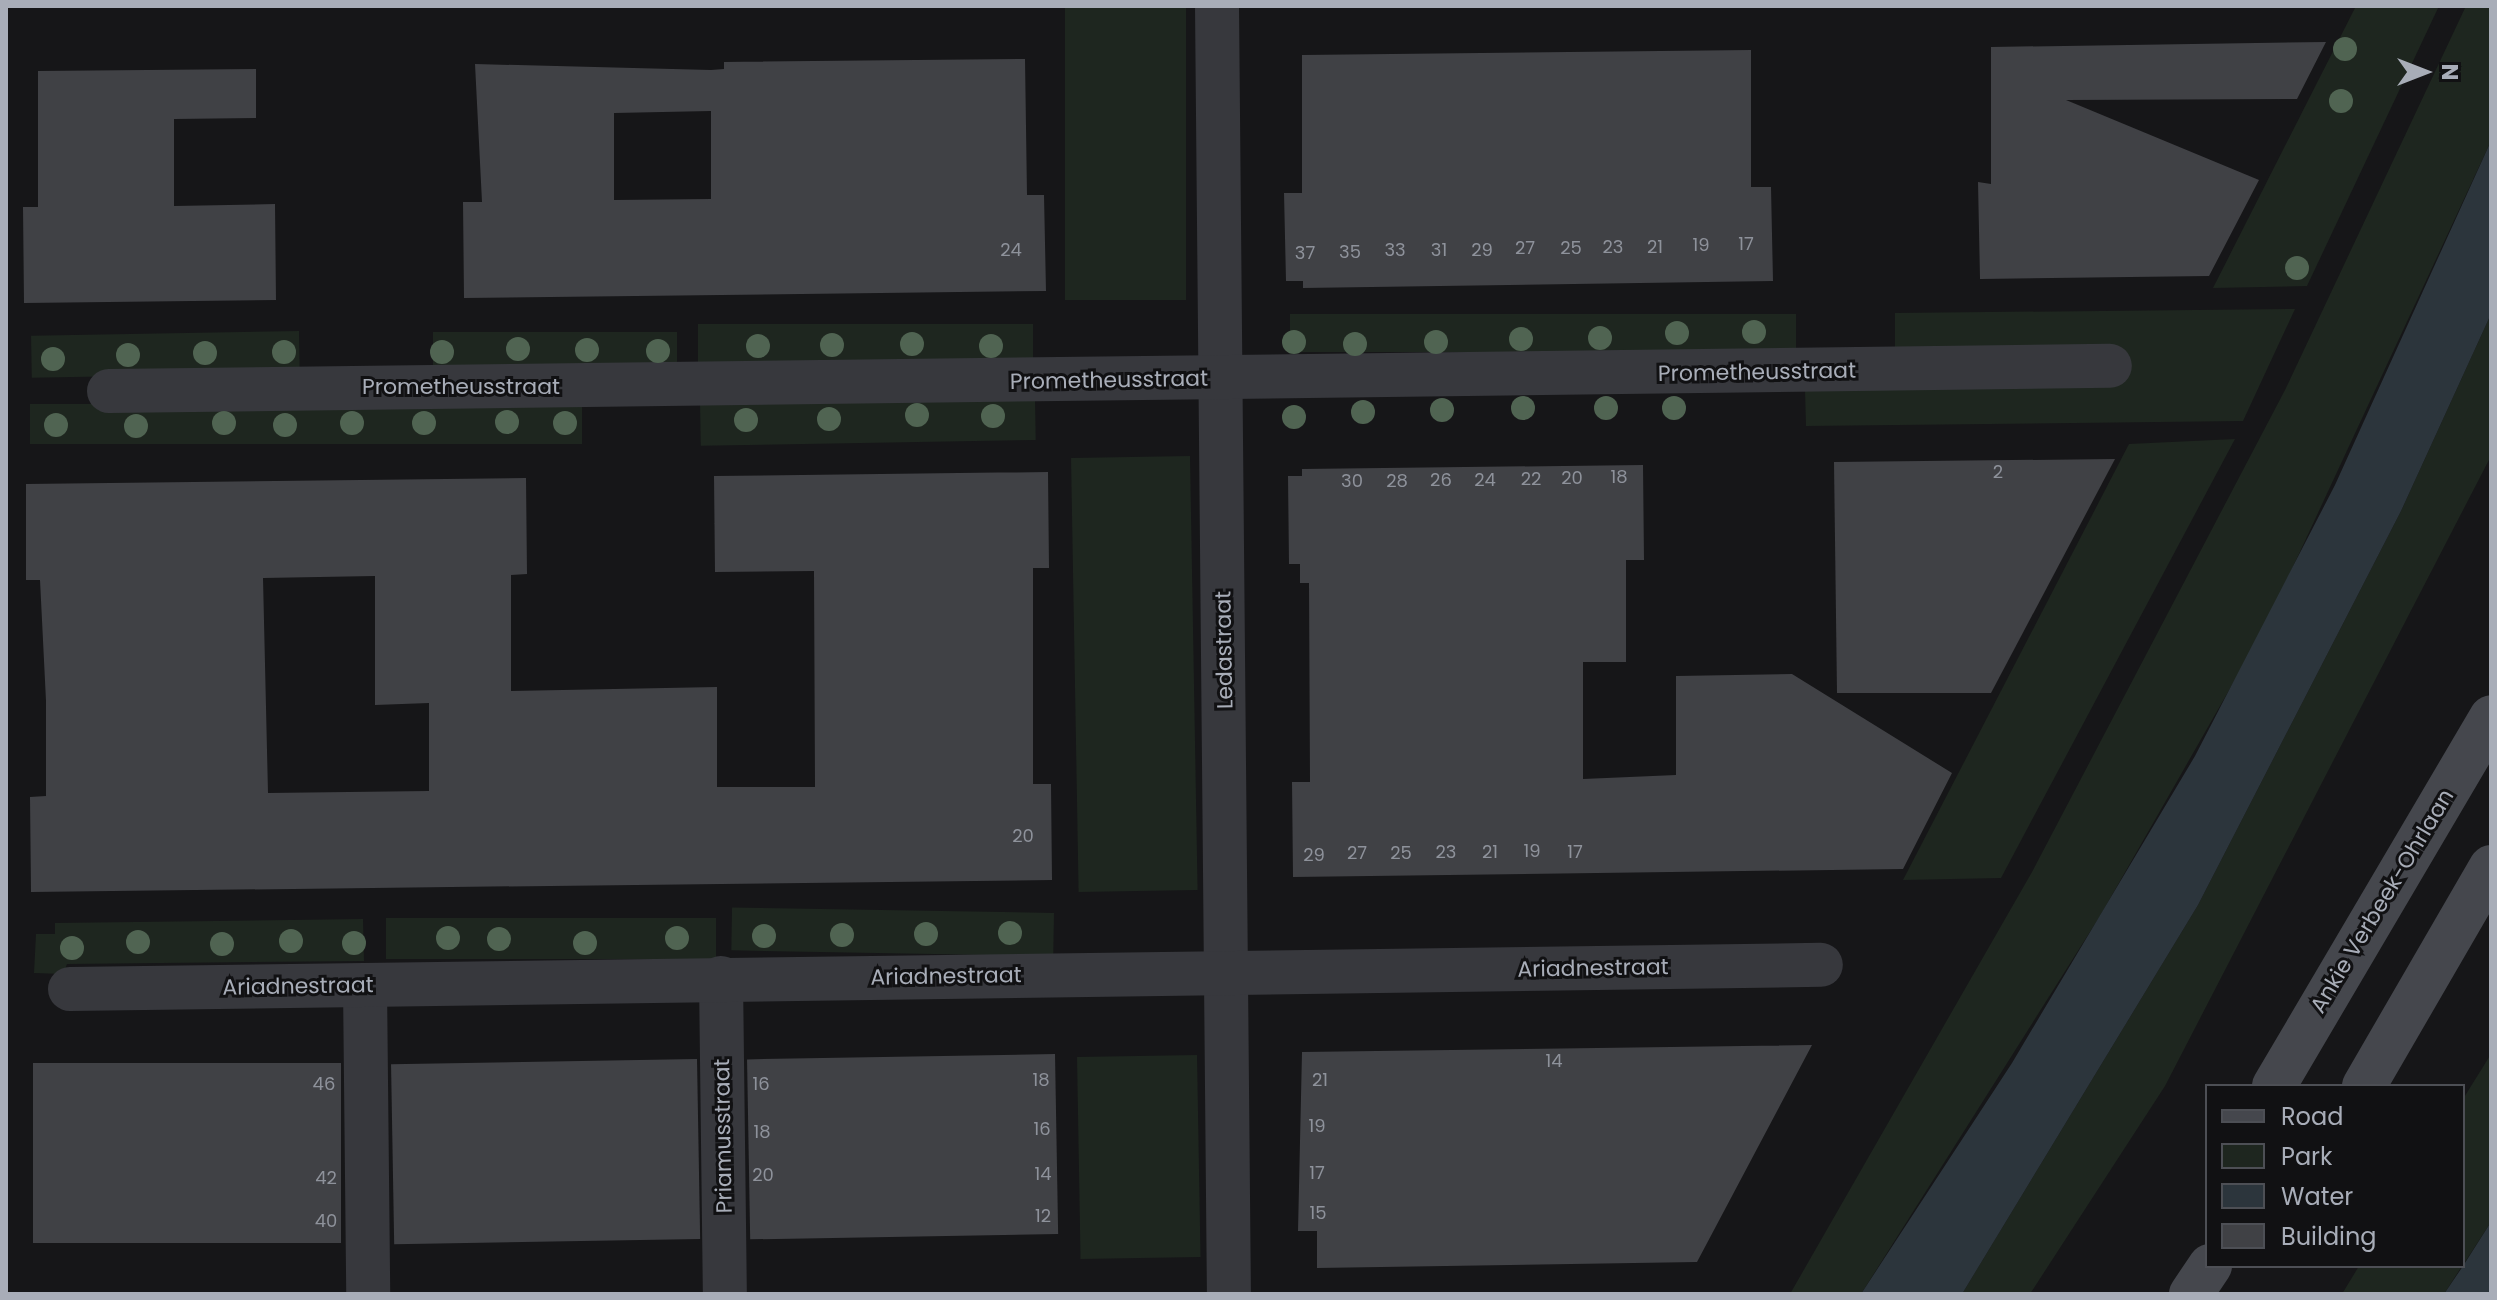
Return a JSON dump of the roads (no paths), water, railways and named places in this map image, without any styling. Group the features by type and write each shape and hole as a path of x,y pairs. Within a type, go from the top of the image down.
{"main road":[{"name":"Ankie Verbeek-Ohrlaan","path":"2275,1084 2491,717"},
{"path":"2365,1084 2491,867"},
{"path":"2191,1294 2209,1268"}],"street":[{"name":"Ledastraat","path":"1217,6 1229,1294"},
{"name":"Prometheusstraat","path":"109,391 2110,366"},
{"name":"Ariadnestraat","path":"70,989 1821,965"},
{"name":"Priamusstraat","path":"721,978 725,1294"},
{"path":"365,985 368,1294"}],"water":[{"path":"2491,141 2491,314 2401,511 2198,905 1962,1294 1861,1294 2012,1063 2195,756 2335,485"},
{"path":"2491,1222 2491,1294 2444,1294 2462,1268 2465,1268 2465,1263"}]}
